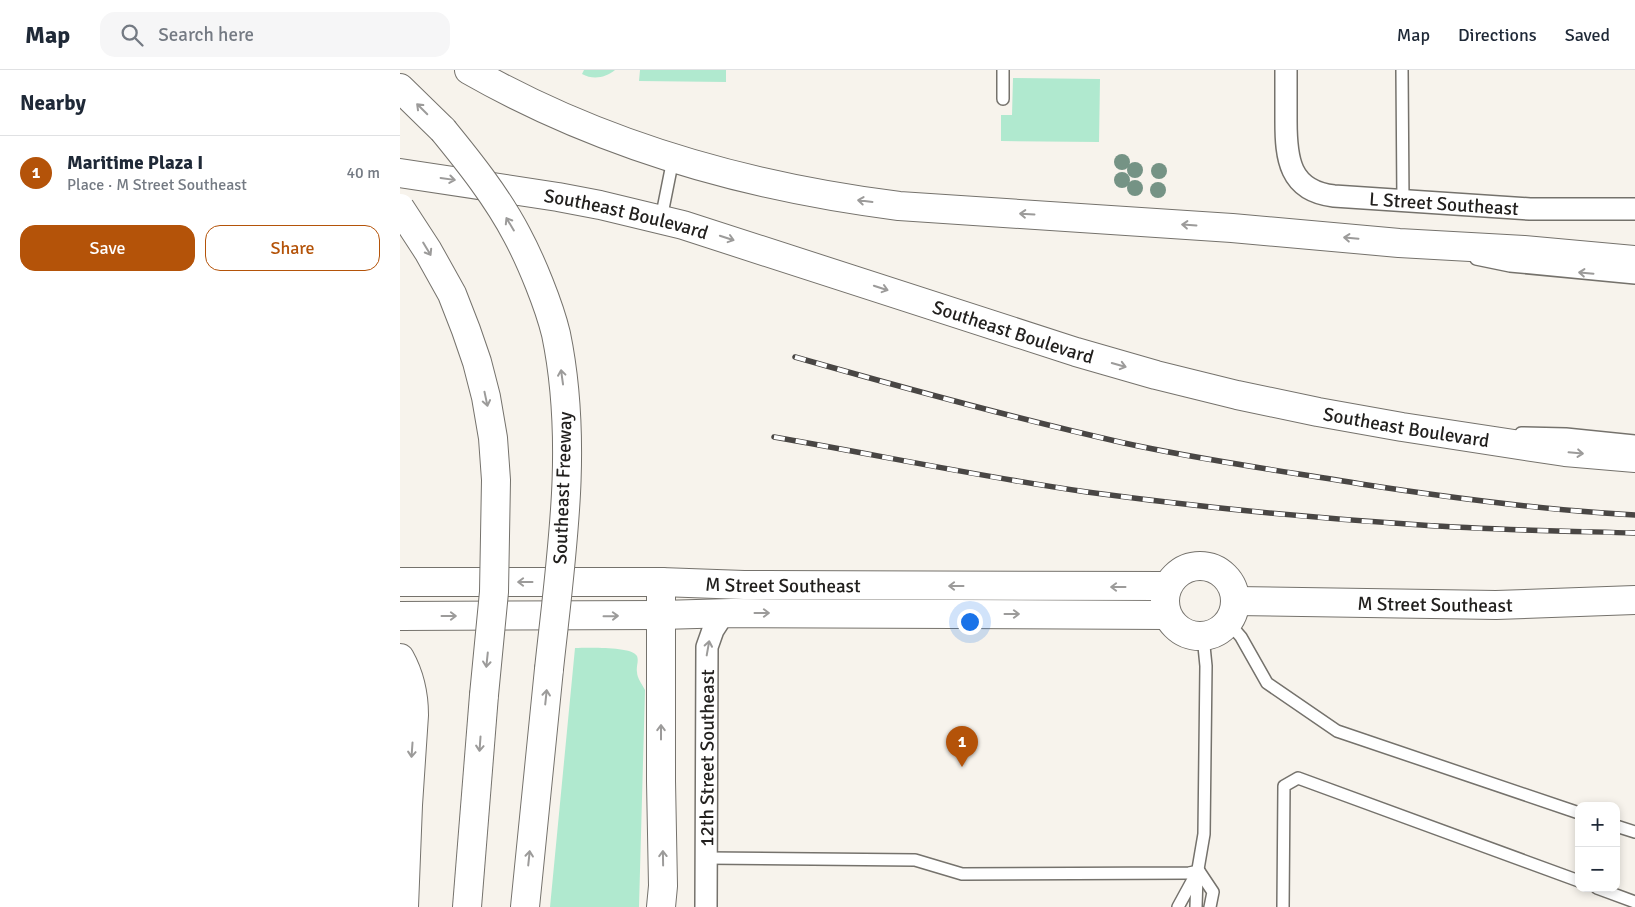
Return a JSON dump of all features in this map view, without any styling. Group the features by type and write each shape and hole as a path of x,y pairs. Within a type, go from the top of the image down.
{"main road":[{"path":"469,70 506,91 571,121 631,145 673,159 776,186 858,201 899,206 1232,228 1399,243 1524,250 1635,260"},
{"name":"Southeast Freeway","path":"400,88 443,130 493,195 517,235 544,298 555,332 567,415 568,456 562,542 525,907"},
{"name":"Southeast Boulevard","path":"400,173 558,196 661,219 722,236 1076,352 1156,375 1278,405 1360,420 1565,452 1635,458"},
{"path":"400,208 428,250 452,294 477,362 492,430 496,480 494,592 467,907"},
{"path":"1192,566 1213,568 1230,582 1234,591 1232,612 1213,634 1192,636 1182,632 1173,624 1164,606 1167,586 1173,577 1182,570 1192,566"},
{"name":"M Street Southeast","path":"400,582 1167,586"},
{"path":"660,907 663,886 661,582"},
{"name":"M Street Southeast","path":"1232,612 1496,606 1635,600"},
{"name":"M Street Southeast","path":"400,616 724,613 1167,615"},
{"path":"400,658 410,678 414,702 404,907"}],"street":[{"name":"L Street Southeast","path":"1286,70 1286,142 1289,162 1292,171 1305,186 1323,195 1530,210 1635,210"},
{"name":"12th Street Southeast","path":"706,907 707,647 713,630 724,613"}],"lane":[{"path":"1003,70 1003,99"},
{"path":"1402,70 1402,202"},
{"path":"661,219 673,159"},
{"path":"1399,243 1510,266 1635,278"},
{"path":"1442,432 1566,434 1635,441"},
{"path":"1232,612 1241,637 1267,683 1336,731 1575,812"},
{"path":"1196,907 1198,871 1204,834 1206,666 1203,636"},
{"path":"1283,907 1284,786 1298,778 1575,880"},
{"path":"1620,827 1635,832"},
{"path":"706,858 915,860 962,874 1189,873 1198,871"},
{"path":"1178,907 1198,871"},
{"path":"1198,871 1213,892 1210,907"},
{"path":"1608,892 1635,902"}],"green space":[{"path":"584,70 615,70 607,75 595,77 582,74"},
{"path":"640,70 726,70 726,82 639,81"},
{"path":"1013,78 1100,79 1099,142 1001,141 1001,115 1012,115"},
{"path":"575,648 618,649 633,653 638,658 637,674 645,690 639,907 550,907"}],"railway":[{"path":"795,357 1041,423 1183,455 1463,499 1532,507 1635,515"},
{"path":"774,437 1048,486 1212,507 1448,527 1635,533"}],"place":[{"name":"Maritime Plaza I","path":"962,767"}]}
